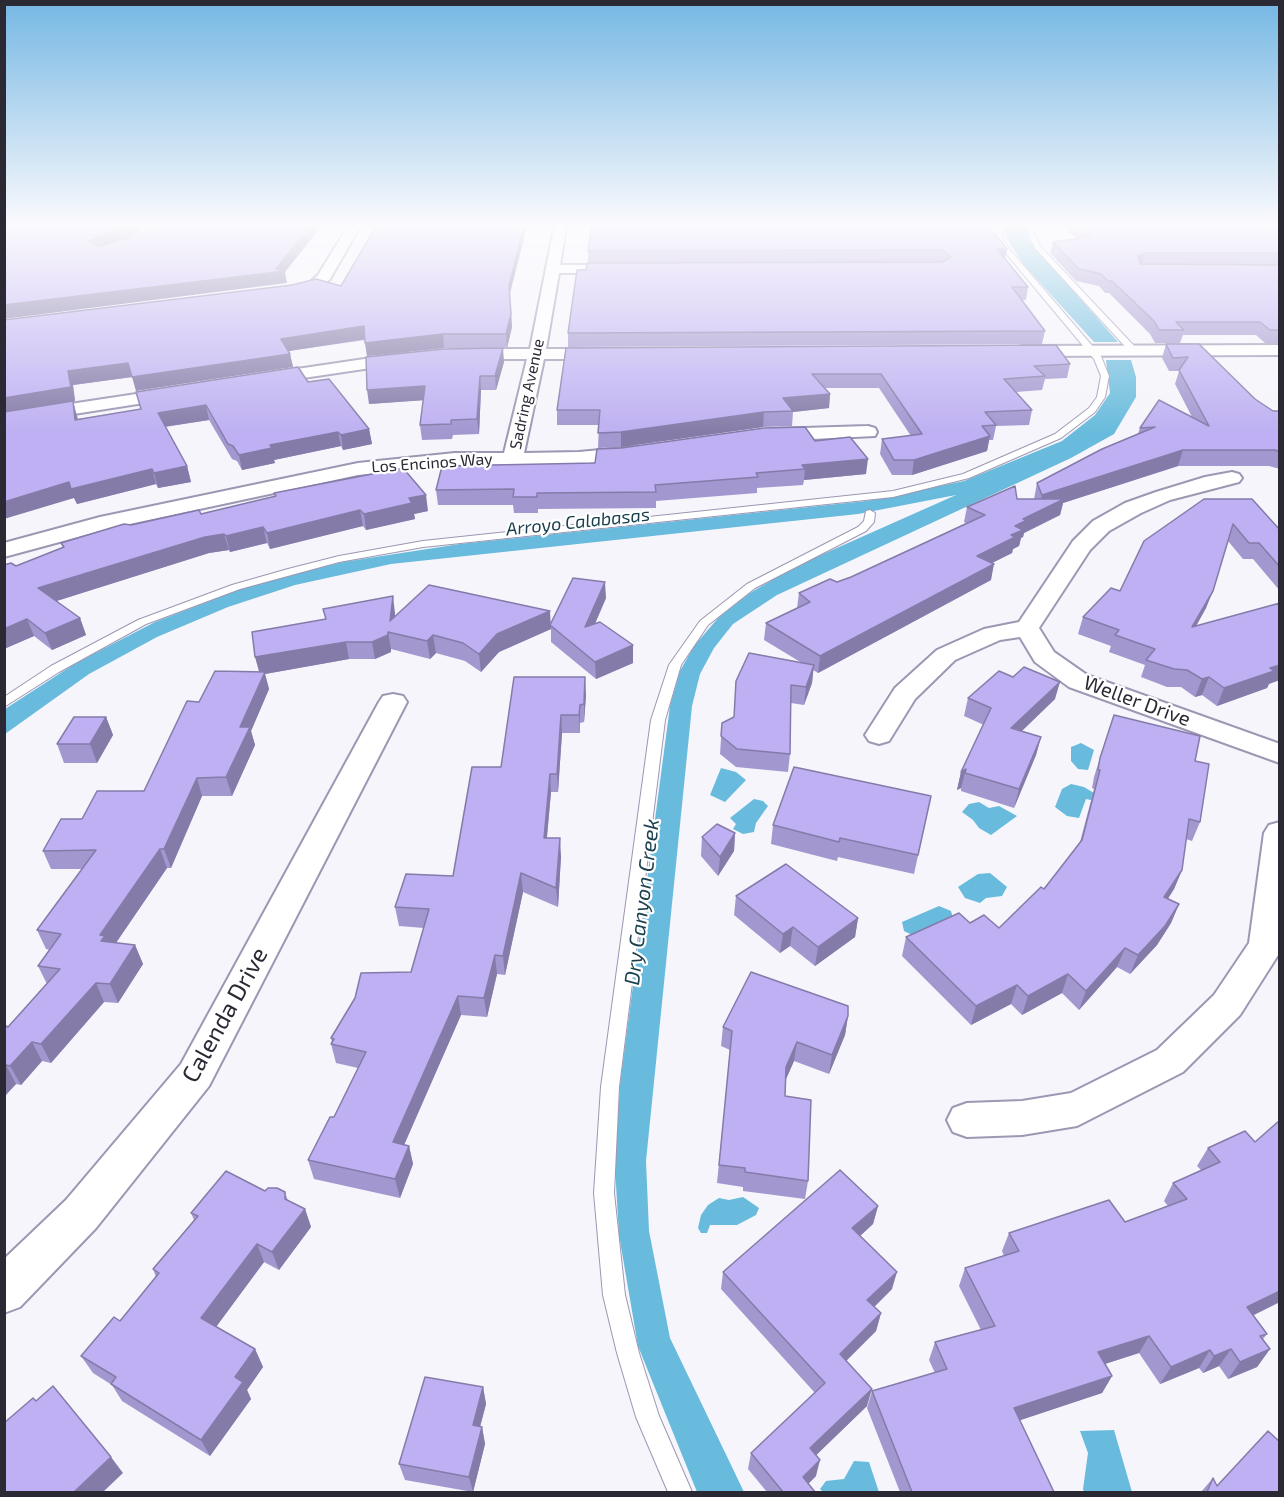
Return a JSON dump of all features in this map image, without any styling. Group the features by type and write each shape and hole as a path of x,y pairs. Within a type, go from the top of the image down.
{"street":[{"path":"271,294 277,293"},
{"name":"Sadring Avenue","path":"513,458 549,293"},
{"path":"1010,351 1280,350"},
{"path":"444,355 615,354"},
{"path":"251,381 424,357"},
{"path":"4,420 192,390"},
{"path":"752,437 868,432"},
{"name":"Los Encinos Way","path":"4,550 108,522 358,469 455,459 579,458 657,450"},
{"path":"879,735 904,694 946,655 993,634 1027,628 1081,546 1101,526 1133,508 1212,481 1232,478"},
{"name":"Weller Drive","path":"1027,628 1044,657 1078,681 1280,754"},
{"name":"Calenda Drive","path":"4,1291 81,1214 195,1075 393,702"},
{"path":"967,1120 1022,1118 1077,1109 1170,1061 1227,1005 1266,945 1280,833"}],"lane":[{"path":"4,703 55,669 142,622 236,587 339,559 423,544 858,499 915,489 966,476 1058,436 1076,425 1092,410 1101,397 1105,375 1102,366 1042,293"},
{"path":"1080,293 1134,351"},
{"path":"680,1492 648,1417 628,1353 614,1295 606,1238 604,1193 610,1087 658,720 675,664 704,623 751,586 862,529 869,522 870,513"}],"water":[{"path":"1049,293 1075,293 1118,342 1094,342"},
{"path":"1106,360 1131,360 1136,377 1136,397 1114,434 1071,458 777,595 733,624 714,648 700,674 692,706 646,1161 649,1231 670,1338 744,1492 697,1492 638,1346 619,1235 615,1168 620,1084 670,706 680,671 694,646 719,617 750,593 794,567 956,495 858,514 391,564 295,585 228,607 157,637 89,674 5,734 5,709 76,663 155,622 251,585 343,562 460,544 866,501 964,481 1062,441 1095,415 1110,393"},
{"path":"1081,743 1094,750 1088,770 1078,769 1071,761 1071,747"},
{"path":"721,768 736,772 746,780 725,802 710,795"},
{"path":"1071,784 1084,787 1099,796 1100,802 1086,799 1079,818 1067,816 1055,807 1062,789"},
{"path":"754,799 763,801 768,806 756,823 754,832 743,834 733,829 736,824 730,818"},
{"path":"979,802 989,808 999,806 1017,816 991,835 979,828 962,812 969,804"},
{"path":"990,873 1007,887 1002,896 986,898 980,903 965,898 958,887 978,874"},
{"path":"939,906 951,911 954,922 916,937 904,931 902,922"},
{"path":"743,1197 759,1208 756,1215 737,1225 710,1225 707,1233 701,1233 698,1228 701,1215 708,1205 719,1198 729,1200"},
{"path":"1114,1430 1132,1492 1084,1492 1088,1453 1080,1431"},
{"path":"854,1461 869,1462 879,1492 823,1492 820,1489 826,1481 844,1479"}],"building":[{"path":"4,293 104,293 4,305"},
{"path":"227,293 510,293 511,314 506,334 443,334 365,343 364,326 281,339 290,354 132,377 128,363 68,371 71,387 4,398 4,320"},
{"path":"574,293 1016,293 1045,331 568,333"},
{"path":"1124,293 1280,293 1280,330 1270,330 1260,322 1176,322 1184,330 1159,330 1154,321"},
{"path":"1166,344 1199,344 1255,399 1273,411 1280,411 1280,452 1275,450 1183,450 1042,495 1037,483 1102,449 1155,427 1140,428 1159,400 1209,426 1179,370 1188,357 1173,358"},
{"path":"1056,345 1070,364 1034,366 1045,376 1004,379 1032,410 985,412 996,425 982,426 990,436 914,460 894,460 882,439 922,434 881,374 812,374 830,394 783,398 793,411 764,412 621,432 598,433 600,410 557,410 566,348"},
{"path":"503,348 495,376 480,376 477,419 451,420 451,424 420,425 425,386 367,390 366,357 443,349"},
{"path":"298,367 308,382 329,379 369,429 341,435 338,432 270,445 272,448 239,455 233,446 228,444 206,405 158,413 187,466 154,473 152,469 71,489 69,482 4,502 4,412 73,401 75,420 141,409 136,392"},
{"path":"805,427 815,441 850,437 868,459 802,465 805,469 756,473 758,477 655,485 656,492 537,493 537,497 513,497 514,489 436,490 442,466 595,463 597,449 621,448 764,428"},
{"path":"403,468 426,495 409,498 412,503 364,514 360,510 267,533 263,527 226,536 224,534 205,537 38,588 80,618 45,633 27,619 4,629 4,565 11,563 16,566 64,547 61,543 124,524 131,525 199,510 201,514 276,496 274,493"},
{"path":"1015,486 1017,499 1064,499 1023,519 1027,520 1015,526 1023,530 1011,535 1015,537 977,556 994,564 820,656 766,623 810,602 799,593 830,579 837,582 851,577 985,515 967,507"},
{"path":"1204,499 1252,499 1280,530 1280,567 1259,543 1249,543 1233,524 1213,591 1192,627 1280,603 1280,665 1270,668 1274,671 1224,688 1209,677 1202,679 1187,670 1174,669 1146,660 1155,649 1115,635 1119,630 1083,617 1111,588 1120,591 1144,541"},
{"path":"573,578 605,582 585,627 600,622 633,645 595,662 550,625"},
{"path":"429,585 550,611 497,634 479,654 463,643 433,635 427,641 388,632 388,635 372,642 346,642 255,657 252,632 326,619 323,609 393,596 390,621"},
{"path":"749,653 814,665 806,687 791,685 790,754 737,749 721,736 722,723 734,717 736,681"},
{"path":"1024,667 1060,682 1011,728 1041,737 1019,789 965,773 966,769 961,772 991,708 968,698 999,671 1013,677"},
{"path":"215,671 265,672 240,727 250,727 226,777 197,778 164,849 160,849 100,935 105,936 101,941 135,945 110,984 96,983 41,1044 32,1042 10,1066 4,1066 4,1025 8,1027 60,969 38,966 61,934 37,930 96,850 43,851 61,819 82,819 97,791 144,791 187,701 199,702"},
{"path":"514,677 585,677 584,704 580,705 579,715 561,715 557,774 550,774 544,838 560,838 556,888 521,873 503,956 495,955 484,998 458,996 393,1142 409,1146 395,1179 308,1160 330,1117 334,1117 366,1052 331,1044 334,1039 331,1038 355,998 361,973 411,972 429,909 395,907 406,874 453,876 472,767 501,767"},
{"path":"1114,715 1200,736 1195,761 1209,764 1200,822 1189,819 1182,870 1164,897 1179,904 1165,926 1138,955 1125,948 1086,991 1068,974 1028,996 1017,985 976,1006 906,937 959,913 970,923 984,915 999,928 1041,887 1044,889 1082,840 1100,770 1098,770 1100,758"},
{"path":"74,717 106,717 90,744 57,744"},
{"path":"794,767 931,796 918,855 840,838 839,842 773,825"},
{"path":"717,824 735,833 720,857 702,837"},
{"path":"786,864 858,918 818,947 793,927 783,934 736,896"},
{"path":"751,972 848,1006 848,1016 832,1055 797,1042 786,1067 785,1096 811,1100 808,1181 745,1172 745,1168 719,1165 732,1031 723,1027"},
{"path":"1280,1120 1280,1291 1247,1307 1267,1334 1260,1336 1270,1349 1240,1362 1231,1349 1214,1356 1210,1350 1171,1367 1149,1336 1098,1352 1112,1376 1014,1408 1054,1492 912,1492 872,1391 947,1369 935,1342 995,1326 965,1268 1019,1251 1009,1233 1109,1200 1125,1222 1187,1199 1173,1183 1220,1162 1208,1148 1245,1131 1255,1142"},
{"path":"840,1170 878,1206 852,1228 897,1272 867,1300 881,1313 840,1354 872,1389 810,1448 820,1460 803,1477 815,1492 783,1492 751,1453 825,1383 723,1272"},
{"path":"226,1171 265,1191 268,1188 277,1188 285,1192 285,1199 305,1209 272,1252 257,1244 201,1318 255,1349 235,1377 243,1382 201,1440 111,1384 116,1377 81,1356 114,1317 120,1321 159,1273 153,1269 198,1216 191,1213"},
{"path":"425,1377 483,1387 473,1425 482,1427 469,1477 399,1464"},
{"path":"53,1386 111,1457 74,1492 4,1492 4,1423 33,1398 36,1401"},
{"path":"1268,1431 1280,1442 1280,1492 1207,1492 1213,1478 1217,1486"}],"water label":[{"name":"Arroyo Calabasas","path":"578,522"},
{"name":"Dry Canyon Creek","path":"642,902"}]}
